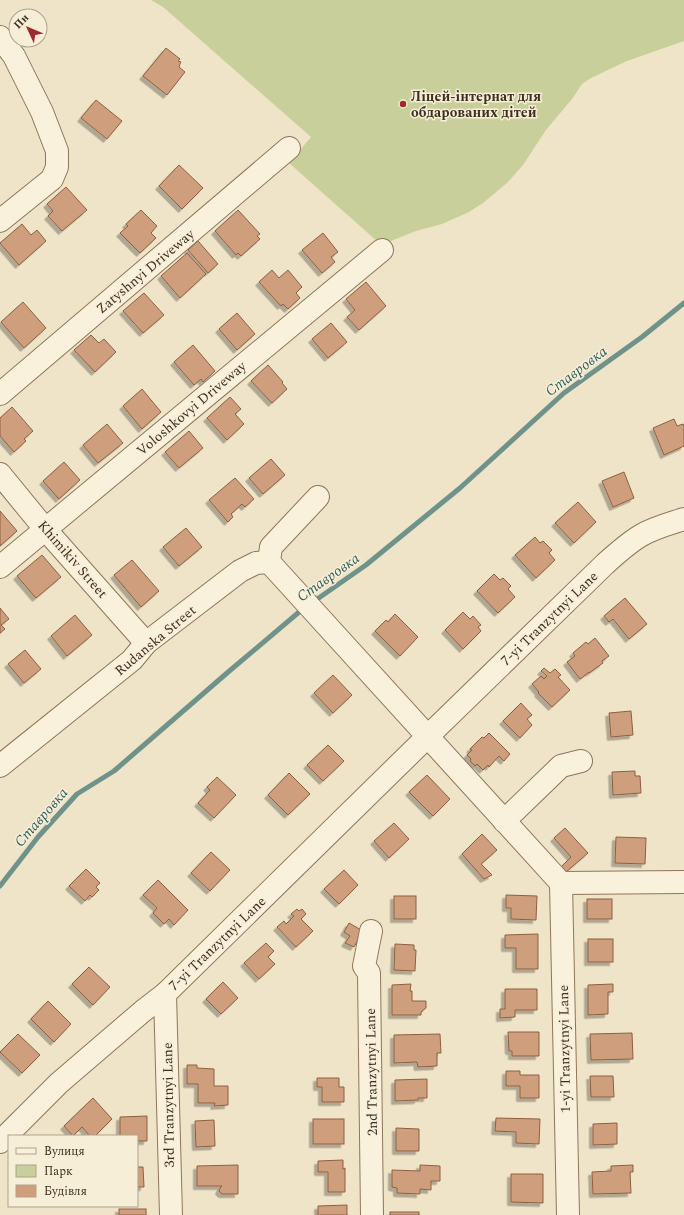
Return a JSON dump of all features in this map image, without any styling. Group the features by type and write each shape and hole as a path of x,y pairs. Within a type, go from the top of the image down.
{"street":[{"path":"0,37 14,56 42,112 57,151 57,167 52,179 0,221"},
{"name":"Zatyshnyi Driveway","path":"0,394 289,148"},
{"name":"Voloshkovyi Driveway","path":"0,567 382,250"},
{"name":"Khimikiv Street","path":"0,474 45,529 146,643"},
{"path":"318,497 271,546 269,562 561,883 684,882"},
{"name":"7-yi Tranzytnyi Lane","path":"0,1142 59,1083 165,994 605,564 641,535 658,527 684,519"},
{"name":"Rudanska Street","path":"0,766 132,660 146,643 240,571 256,563 269,562"},
{"path":"504,821 561,766 581,761"},
{"name":"1-yi Tranzytnyi Lane","path":"561,883 568,1215"},
{"name":"2nd Tranzytnyi Lane","path":"371,931 364,966 369,973 372,1215"},
{"name":"3rd Tranzytnyi Lane","path":"165,994 171,1215"}],"green space":[{"name":"Ліцей-інтернат для обдарованих дітей","path":"151,0 684,0 684,41 627,61 591,78 582,84 572,99 546,130 523,165 507,183 483,203 469,212 442,224 416,231 383,244 378,242 289,163 311,137 163,7"}],"building":[{"path":"166,48 180,59 178,61 181,62 179,67 185,72 167,95 143,76"},
{"path":"96,100 122,121 107,139 81,118"},
{"path":"179,165 203,188 182,209 159,186"},
{"path":"66,187 87,210 62,231 48,216 53,211 47,204"},
{"path":"141,210 157,226 151,233 156,238 140,253 120,233 128,226 126,224"},
{"path":"238,210 260,234 257,236 260,239 241,256 238,253 236,255 215,231"},
{"path":"22,224 31,235 37,230 46,241 19,265 0,243"},
{"path":"323,233 338,252 331,257 335,262 322,273 302,250"},
{"path":"198,241 218,264 208,273 188,250"},
{"path":"187,253 206,274 180,298 161,276"},
{"path":"272,270 279,278 288,270 302,287 296,293 300,298 288,309 283,304 281,306 259,282"},
{"path":"366,282 386,306 359,330 347,317 355,310 346,299"},
{"path":"144,293 164,315 143,333 123,311"},
{"path":"23,302 46,328 24,348 1,322"},
{"path":"237,313 255,334 237,350 219,329"},
{"path":"331,323 347,342 328,358 312,339"},
{"path":"91,335 99,343 104,339 116,352 95,372 74,350"},
{"path":"193,345 215,371 203,382 201,379 194,385 174,362"},
{"path":"268,365 283,382 282,383 287,389 272,403 251,381"},
{"path":"142,389 161,412 142,429 123,406"},
{"path":"230,397 241,409 235,414 244,424 227,440 207,418"},
{"path":"12,407 33,431 24,439 26,441 14,452 0,436 0,418"},
{"path":"674,419 677,426 683,424 684,446 664,455 653,428"},
{"path":"107,424 123,443 98,463 83,445"},
{"path":"189,431 203,448 179,468 165,452"},
{"path":"271,459 285,475 263,494 249,478"},
{"path":"64,462 80,480 59,499 43,481"},
{"path":"624,472 634,498 613,507 602,481"},
{"path":"235,478 254,499 245,507 242,504 231,514 233,517 228,522 209,500"},
{"path":"578,502 596,522 574,543 555,523"},
{"path":"0,511 17,531 0,546"},
{"path":"186,528 202,547 179,566 163,547"},
{"path":"535,537 540,543 543,541 552,550 549,553 555,560 536,578 515,555"},
{"path":"42,555 61,577 36,598 17,576"},
{"path":"132,560 159,591 141,607 114,575"},
{"path":"494,574 500,580 503,578 511,586 508,589 515,597 498,613 477,591"},
{"path":"625,598 647,624 629,639 613,619 609,622 604,616"},
{"path":"0,608 9,619 1,625 5,629 0,633"},
{"path":"463,612 470,619 473,616 481,625 478,627 481,631 463,649 445,630"},
{"path":"395,614 418,637 400,656 375,631 386,620 388,622"},
{"path":"75,615 92,635 67,656 51,636"},
{"path":"595,638 609,656 602,661 603,663 580,679 567,662 575,656 573,653 586,642 588,644"},
{"path":"25,650 41,669 24,683 8,664"},
{"path":"544,668 550,673 555,669 561,675 558,677 570,690 552,707 538,693 539,692 532,684 541,676 544,679 547,676 541,671"},
{"path":"333,675 352,695 333,713 314,693"},
{"path":"521,703 532,715 527,719 532,725 520,738 503,721"},
{"path":"631,711 633,735 611,737 609,713"},
{"path":"489,733 510,754 504,761 499,756 489,767 488,765 483,770 477,764 475,766 467,755 472,750 470,749 482,737 484,738"},
{"path":"328,745 344,761 323,781 307,765"},
{"path":"635,771 635,776 640,776 641,793 613,795 612,772"},
{"path":"289,773 310,794 288,815 268,795"},
{"path":"427,775 450,799 433,816 409,792"},
{"path":"217,777 236,795 214,818 198,803 210,790 207,787"},
{"path":"394,823 409,839 389,858 374,841"},
{"path":"565,828 588,853 566,872 561,867 571,857 554,838"},
{"path":"482,834 497,850 481,864 492,875 484,879 462,854"},
{"path":"616,837 646,838 645,864 615,863"},
{"path":"211,852 230,870 210,891 191,873"},
{"path":"86,869 100,883 96,887 99,890 92,897 90,895 85,901 69,886"},
{"path":"344,870 358,885 339,904 324,889"},
{"path":"158,880 188,910 174,925 169,919 164,924 153,913 157,908 143,895"},
{"path":"506,895 537,896 536,920 511,919 511,908 506,908"},
{"path":"394,896 416,896 416,919 394,919"},
{"path":"587,899 612,899 612,919 587,919"},
{"path":"297,909 299,911 302,909 306,914 301,919 313,931 296,947 277,927 284,921 286,924 294,916 291,914"},
{"path":"349,923 363,931 354,947 345,943 350,936 344,932"},
{"path":"538,934 538,969 516,969 516,948 505,948 505,935"},
{"path":"588,939 613,939 613,962 588,962"},
{"path":"266,943 274,951 268,957 275,964 259,979 244,963"},
{"path":"395,944 414,945 414,950 416,950 415,971 394,970"},
{"path":"89,967 110,987 93,1005 72,984"},
{"path":"223,982 238,998 221,1014 206,999"},
{"path":"411,984 410,991 412,991 412,1001 426,1001 426,1008 421,1012 421,1015 392,1015 392,985"},
{"path":"613,984 613,992 608,992 608,1014 588,1015 588,985"},
{"path":"505,989 537,989 537,1010 515,1010 515,1017 500,1018 500,1009 505,1009"},
{"path":"48,1001 71,1024 54,1042 31,1019"},
{"path":"508,1032 539,1032 539,1056 512,1056 512,1051 509,1051"},
{"path":"632,1033 633,1059 591,1060 590,1034"},
{"path":"18,1034 40,1055 22,1073 0,1052"},
{"path":"440,1034 441,1053 437,1053 437,1066 418,1067 417,1062 394,1063 394,1035"},
{"path":"187,1065 197,1065 197,1068 214,1069 214,1086 228,1086 228,1105 214,1106 215,1103 198,1103 198,1084 187,1084"},
{"path":"506,1071 520,1071 520,1075 539,1075 539,1098 520,1098 520,1086 506,1086"},
{"path":"590,1076 613,1076 614,1097 591,1097"},
{"path":"317,1078 339,1078 339,1087 344,1087 344,1102 322,1102 322,1087 317,1087"},
{"path":"427,1079 427,1098 395,1101 395,1080"},
{"path":"93,1098 112,1119 96,1135 89,1135 82,1127 72,1135 64,1126"},
{"path":"147,1116 147,1141 138,1141 138,1135 120,1135 120,1117"},
{"path":"496,1118 540,1119 539,1144 516,1143 516,1132 495,1131"},
{"path":"313,1119 344,1119 344,1144 313,1144"},
{"path":"214,1120 215,1146 196,1147 195,1121"},
{"path":"617,1123 617,1144 593,1145 593,1124"},
{"path":"396,1128 419,1129 419,1151 396,1151"},
{"path":"343,1160 343,1169 345,1168 345,1192 328,1192 328,1172 318,1172 318,1161"},
{"path":"238,1165 238,1194 222,1194 219,1191 222,1186 197,1186 197,1166"},
{"path":"420,1165 440,1166 440,1181 431,1181 431,1190 420,1189 420,1194 397,1193 397,1188 392,1187 392,1170 420,1171"},
{"path":"633,1165 633,1172 630,1172 631,1193 593,1194 592,1172 611,1171 611,1166"},
{"path":"138,1167 143,1167 144,1187 138,1187"},
{"path":"511,1174 543,1174 543,1203 511,1202"},
{"path":"347,1205 347,1215 318,1215 318,1206"},
{"path":"119,1209 146,1209 146,1215 119,1215"},
{"path":"390,1212 419,1212 419,1215 390,1215"}],"waterway":[{"name":"Ставровка","path":"313,602 366,565 460,488 564,393 642,337 684,303"},
{"name":"Ставровка","path":"0,886 38,837 77,794 114,771 305,607"}],"place":[{"name":"Ліцей-інтернат для обдарованих дітей","path":"403,104"}]}
